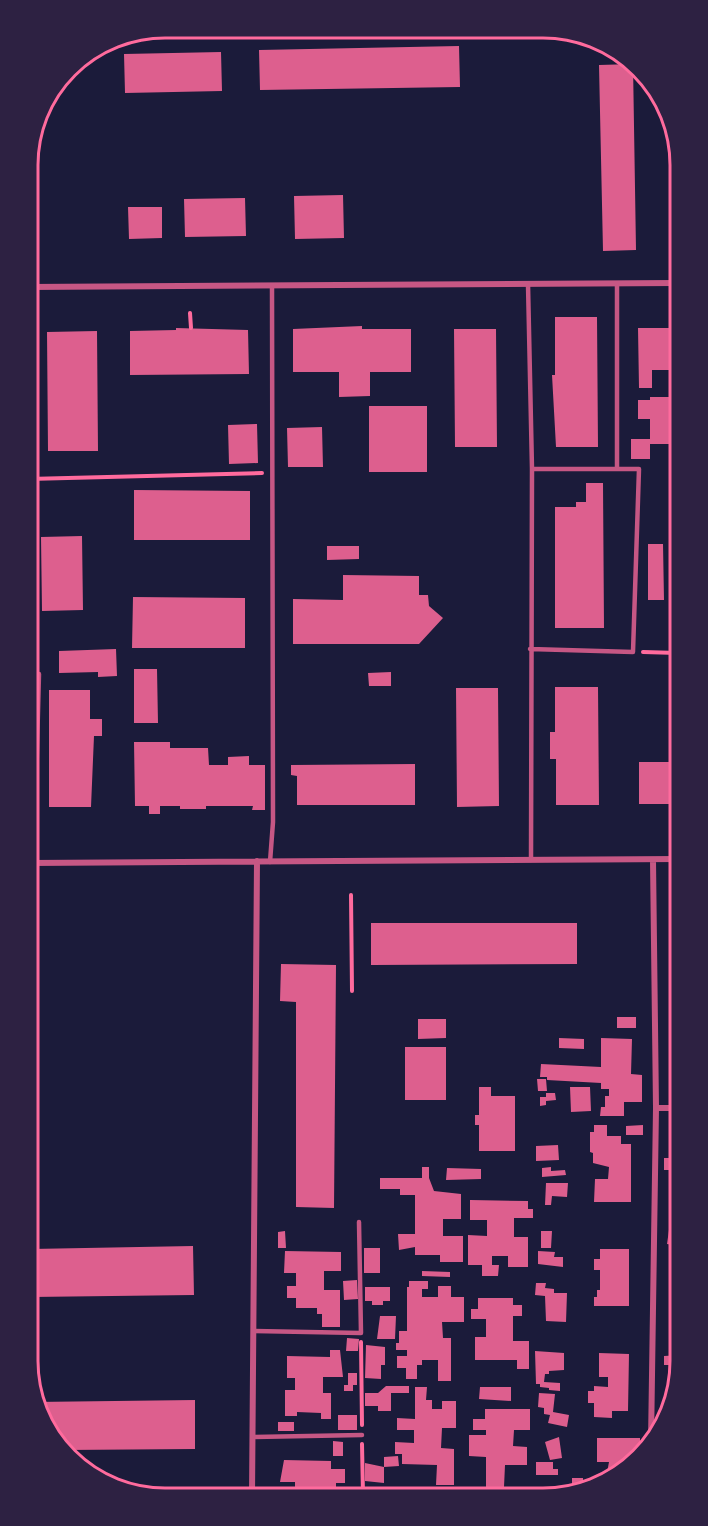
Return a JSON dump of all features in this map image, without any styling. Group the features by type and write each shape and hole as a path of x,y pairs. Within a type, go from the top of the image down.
{"street":[{"path":"38,287 670,283"},
{"path":"38,863 670,859"},
{"path":"651,1428 656,1108 653,860"},
{"path":"252,1488 257,861"},
{"path":"656,1108 670,1108"}],"lane":[{"path":"528,284 532,470 531,860"},
{"path":"617,284 617,469"},
{"path":"270,862 272,285"},
{"path":"530,650 633,652 639,469 532,470"},
{"path":"38,701 39,674"},
{"path":"254,1331 361,1333 359,1222"},
{"path":"253,1437 362,1435"}],"path":[{"path":"190,313 190,328"},
{"path":"38,479 272,473"},
{"path":"633,652 670,653"},
{"path":"351,895 352,991"},
{"path":"361,1333 362,1435"},
{"path":"362,1448 363,1488"}],"building":[{"path":"459,46 460,87 260,90 259,50"},
{"path":"221,52 222,91 125,93 124,54"},
{"path":"621,64 633,75 636,250 603,251 599,65"},
{"path":"343,195 344,238 295,239 294,196"},
{"path":"245,198 246,236 185,237 184,199"},
{"path":"128,207 162,207 162,238 129,239"},
{"path":"555,317 597,317 598,447 556,447 552,375 555,375"},
{"path":"362,326 362,329 411,329 411,372 370,372 370,396 339,397 339,372 293,372 293,329"},
{"path":"176,328 248,330 249,374 130,375 130,331 176,330"},
{"path":"638,328 670,328 670,370 652,370 652,388 639,388"},
{"path":"454,329 496,329 497,447 455,447"},
{"path":"97,331 98,451 48,451 47,332"},
{"path":"650,397 670,397 670,444 650,444 650,459 631,459 631,439 650,439 650,419 638,419 638,400 650,400"},
{"path":"369,406 427,406 427,472 369,472"},
{"path":"257,424 258,463 229,464 228,425"},
{"path":"322,427 323,467 288,467 287,428"},
{"path":"586,483 603,483 604,628 555,628 555,507 576,507 576,502 586,502"},
{"path":"134,490 250,491 250,540 134,540"},
{"path":"82,536 83,610 42,611 41,537"},
{"path":"648,544 663,544 664,600 648,600"},
{"path":"327,546 359,546 359,559 327,560"},
{"path":"343,575 419,576 419,595 428,595 429,606 443,618 419,644 293,644 293,599 343,600"},
{"path":"133,597 245,598 245,648 132,648"},
{"path":"116,649 117,676 98,677 98,672 59,673 59,651"},
{"path":"134,669 157,669 158,723 134,723"},
{"path":"391,672 391,686 369,686 368,673"},
{"path":"555,687 598,687 599,805 556,805 556,759 550,759 550,732 555,732"},
{"path":"456,688 498,688 499,806 457,807"},
{"path":"49,690 90,690 90,719 102,719 102,736 94,736 91,807 49,807"},
{"path":"134,742 170,742 170,748 208,748 209,765 228,765 228,757 249,756 249,765 265,765 265,810 252,810 253,806 206,806 206,809 180,809 180,806 160,806 160,814 149,814 149,806 135,806"},
{"path":"639,762 670,762 670,804 639,804"},
{"path":"415,764 415,805 297,805 297,776 291,775 291,765"},
{"path":"371,923 577,923 577,964 371,965"},
{"path":"281,964 336,965 334,1208 296,1207 296,1002 280,1001"},
{"path":"617,1017 636,1017 636,1028 617,1028"},
{"path":"418,1019 446,1019 446,1038 418,1039"},
{"path":"559,1038 584,1039 584,1049 559,1048"},
{"path":"601,1038 632,1039 631,1074 642,1075 642,1102 624,1102 624,1116 600,1116 601,1107 605,1107 605,1096 609,1096 609,1089 601,1089 601,1083 547,1080 547,1077 540,1077 541,1064 601,1067"},
{"path":"405,1047 446,1047 446,1100 405,1100"},
{"path":"537,1079 546,1079 547,1091 538,1091"},
{"path":"479,1087 491,1087 491,1096 515,1096 515,1151 479,1151 479,1125 475,1125 475,1115 479,1115"},
{"path":"570,1087 590,1087 591,1111 571,1112"},
{"path":"546,1093 555,1093 556,1100 546,1101 546,1105 540,1106 540,1097 546,1097"},
{"path":"594,1125 607,1125 607,1136 621,1136 621,1144 631,1144 631,1202 594,1202 595,1179 608,1179 609,1167 593,1163 593,1153 590,1152 590,1132 594,1132"},
{"path":"643,1125 643,1135 626,1135 626,1126"},
{"path":"558,1145 559,1160 536,1161 536,1146"},
{"path":"664,1158 670,1158 670,1170 664,1170"},
{"path":"422,1167 429,1167 429,1178 434,1191 461,1194 461,1219 443,1219 443,1236 463,1236 463,1262 440,1262 440,1255 415,1255 415,1247 399,1250 398,1234 415,1234 415,1195 400,1195 400,1189 380,1189 380,1178 422,1178"},
{"path":"551,1167 551,1171 565,1170 566,1175 542,1177 542,1168"},
{"path":"447,1168 481,1169 481,1179 446,1180"},
{"path":"546,1183 568,1183 567,1197 552,1196 551,1205 545,1205"},
{"path":"470,1200 528,1201 528,1209 533,1209 533,1218 514,1218 514,1237 528,1237 528,1267 508,1267 508,1256 492,1256 492,1265 499,1265 498,1276 482,1276 482,1265 468,1265 468,1235 487,1236 487,1220 470,1220"},
{"path":"669,1230 670,1244 667,1244"},
{"path":"285,1231 286,1248 278,1248 278,1232"},
{"path":"541,1231 552,1231 551,1248 541,1248"},
{"path":"193,1246 194,1295 38,1297 38,1249"},
{"path":"364,1248 380,1248 380,1273 364,1273"},
{"path":"600,1249 629,1249 629,1306 594,1306 594,1297 597,1297 597,1290 600,1290 600,1270 594,1270 594,1259 600,1259"},
{"path":"285,1251 341,1252 341,1271 324,1271 324,1290 340,1290 340,1327 322,1327 322,1314 317,1314 317,1308 296,1308 296,1298 287,1298 287,1286 296,1286 296,1273 284,1273"},
{"path":"538,1251 555,1252 554,1257 563,1257 563,1267 538,1264"},
{"path":"422,1271 450,1272 450,1277 422,1276"},
{"path":"357,1280 358,1299 344,1300 343,1281"},
{"path":"409,1281 428,1281 428,1289 422,1289 422,1297 438,1297 438,1286 451,1286 451,1297 464,1297 464,1322 442,1322 443,1338 451,1338 451,1381 438,1381 438,1360 422,1360 422,1365 417,1365 417,1379 406,1379 406,1368 397,1368 397,1356 407,1356 407,1350 396,1350 396,1343 399,1343 399,1331 407,1331"},
{"path":"536,1283 546,1283 545,1288 554,1289 554,1293 567,1293 566,1322 546,1321 545,1296 535,1295"},
{"path":"365,1287 390,1287 390,1301 383,1301 383,1305 372,1305 372,1301 365,1301"},
{"path":"478,1298 513,1298 513,1305 522,1305 522,1316 513,1316 513,1341 529,1341 529,1369 517,1369 517,1360 475,1360 475,1337 486,1337 486,1319 471,1319 471,1309 478,1309"},
{"path":"380,1316 396,1316 395,1339 377,1339"},
{"path":"347,1338 359,1339 358,1351 346,1351"},
{"path":"366,1345 385,1347 385,1365 381,1365 381,1379 365,1378"},
{"path":"330,1350 340,1350 343,1377 323,1377 323,1393 331,1393 331,1419 321,1419 321,1413 297,1412 297,1416 285,1416 285,1390 295,1390 295,1378 287,1378 287,1356 330,1357"},
{"path":"535,1351 564,1353 564,1370 549,1371 549,1374 545,1374 544,1382 560,1383 560,1391 549,1390 549,1388 536,1384"},
{"path":"599,1353 629,1354 628,1411 612,1411 612,1418 594,1417 594,1403 588,1403 588,1391 594,1391 594,1386 608,1387 608,1377 599,1377"},
{"path":"664,1356 670,1356 670,1365 664,1365"},
{"path":"348,1373 357,1373 357,1385 353,1385 353,1391 344,1391 344,1385 348,1385"},
{"path":"386,1386 409,1386 409,1393 391,1393 391,1411 378,1411 378,1406 365,1406 365,1393 378,1393"},
{"path":"415,1387 427,1387 426,1400 432,1400 432,1409 442,1409 442,1401 456,1401 456,1428 442,1428 441,1448 454,1449 454,1485 436,1485 437,1465 402,1464 402,1454 395,1454 395,1442 414,1443 414,1430 397,1430 397,1418 415,1419"},
{"path":"480,1387 511,1387 511,1401 479,1399"},
{"path":"539,1393 555,1394 553,1412 569,1415 567,1427 548,1423 550,1415 544,1414 544,1408 538,1407"},
{"path":"195,1400 195,1449 74,1450 54,1425 44,1402"},
{"path":"485,1409 530,1409 530,1430 514,1430 513,1446 527,1447 527,1465 505,1465 504,1487 486,1487 486,1457 469,1456 469,1435 486,1435 486,1430 473,1430 473,1419 485,1419"},
{"path":"338,1415 357,1415 357,1430 338,1430"},
{"path":"278,1422 294,1422 294,1431 278,1431"},
{"path":"559,1437 562,1458 550,1460 545,1442"},
{"path":"597,1438 640,1438 639,1445 607,1472 609,1462 597,1462"},
{"path":"333,1441 343,1442 343,1456 333,1456"},
{"path":"398,1456 399,1466 384,1467 384,1457"},
{"path":"284,1460 331,1461 331,1469 345,1469 345,1483 336,1483 336,1488 295,1488 295,1482 280,1482"},
{"path":"536,1462 553,1462 553,1469 558,1469 558,1475 536,1475"},
{"path":"365,1463 384,1467 384,1483 365,1481"},
{"path":"572,1478 583,1478 583,1482 572,1485"}]}
